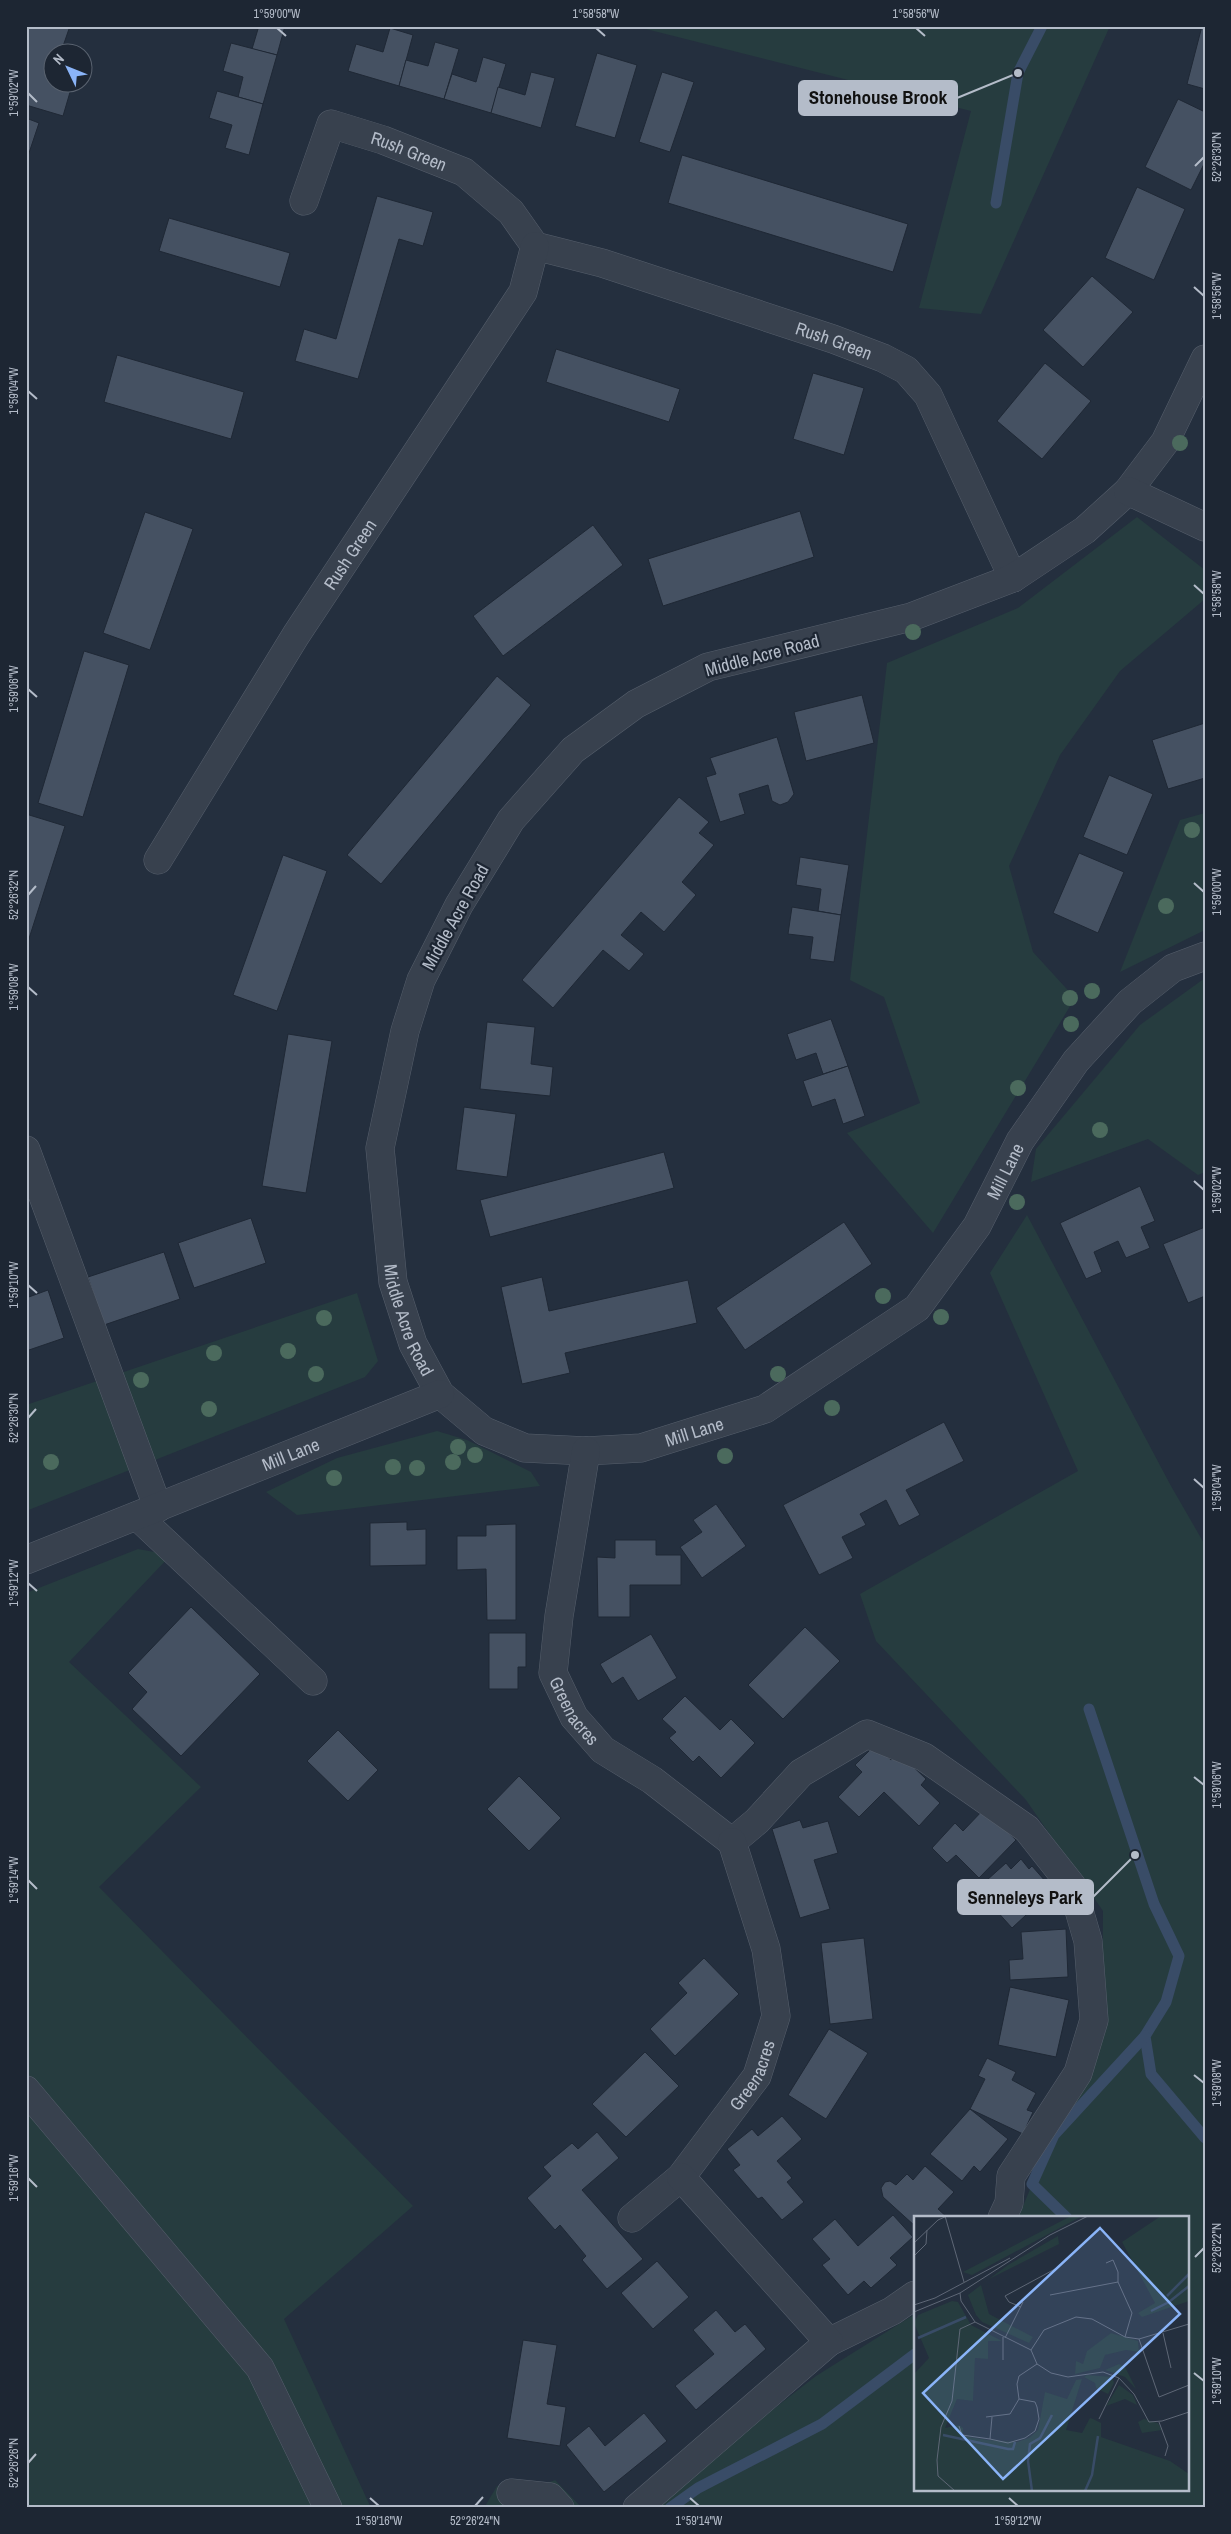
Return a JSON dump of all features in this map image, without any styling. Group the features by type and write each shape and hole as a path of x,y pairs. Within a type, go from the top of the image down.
{"street":[{"name":"Rush Green","path":"304,201 330,124 382,140 464,172 511,212 535,246 602,263 833,339 883,358 906,370 928,395 1013,578"},
{"name":"Rush Green","path":"158,860 296,635 523,292 535,246"},
{"name":"Middle Acre Road","path":"440,1394 413,1344 393,1282 380,1148 405,1031 421,980 459,905 511,820 573,750 636,704 708,667 911,617 1013,578 1085,530 1128,491 1165,442 1205,360"},
{"path":"1128,491 1205,527"},
{"name":"Mill Lane","path":"26,1560 440,1394 484,1431 525,1448 586,1451 641,1448 765,1409 917,1308 977,1226 1020,1141 1076,1062 1130,1002 1172,968 1205,956"},
{"path":"28,1163 147,1512 313,1681"},
{"name":"Greenacres","path":"586,1451 559,1616 553,1673 574,1717 603,1750 652,1780 732,1842 766,1949 776,2016 758,2076 681,2177 632,2218"},
{"path":"732,1842 757,1821 800,1773 867,1734 924,1756 1027,1828 1072,1886 1088,1942 1094,2020 1078,2072 1011,2176 1008,2203 1003,2216"},
{"path":"26,2090 260,2368 328,2508"},
{"path":"681,2177 829,2342"},
{"path":"637,2508 829,2342 892,2311 914,2296"},
{"path":"511,2493 550,2497 560,2508"}],"green space":[{"path":"634,26 1110,26 981,314 919,308 971,111"},
{"path":"1137,517 1205,570 1205,599 1120,671 1060,755 1009,866 1033,952 1075,998 933,1233 847,1133 920,1103 884,997 850,980 887,663 1018,608"},
{"path":"1205,813 1205,930 1120,972 1180,820"},
{"path":"1205,978 1205,1172 1198,1175 1148,1139 1031,1182 1036,1149 1140,1025"},
{"path":"1027,1215 1171,1486 1205,1545 1205,2508 646,2508 816,2376 914,2315 914,2492 1188,2492 1188,2216 1019,2216 1041,2163 1102,2036 1103,1911 1026,1800 876,1641 860,1594 1078,1471 990,1273"},
{"path":"357,1293 378,1361 365,1377 26,1511 26,1405"},
{"path":"437,1431 467,1440 531,1472 540,1486 297,1515 266,1492 337,1458"},
{"path":"138,1549 171,1555 69,1662 201,1787 99,1887 413,2206 284,2319 371,2508 26,2508 26,1593"},
{"path":"555,2480 582,2508 484,2508 497,2486 534,2488"}],"building":[{"path":"26,26 70,26 64,42 42,42 42,92 70,92 63,116 26,105"},
{"path":"248,26 285,26 277,55 252,49 258,29"},
{"path":"1202,26 1205,26 1205,89 1187,84"},
{"path":"390,28 413,35 399,86 348,71 356,44 383,52"},
{"path":"435,42 459,49 444,99 399,86 406,60 428,66"},
{"path":"231,43 277,55 263,104 238,97 243,77 223,71"},
{"path":"597,53 637,65 615,138 575,126"},
{"path":"483,57 506,64 491,113 444,99 452,74 476,82"},
{"path":"531,72 555,78 541,128 491,113 498,87 525,95"},
{"path":"662,72 694,82 670,152 639,142"},
{"path":"217,91 263,104 249,155 225,148 232,125 209,118"},
{"path":"1178,99 1205,112 1205,162 1191,190 1145,167"},
{"path":"26,118 39,123 26,162"},
{"path":"682,155 908,224 893,272 668,203"},
{"path":"1137,187 1185,209 1154,280 1105,258"},
{"path":"377,196 433,212 423,246 399,239 358,379 295,361 304,329 336,339"},
{"path":"169,218 290,253 280,287 159,251"},
{"path":"1092,276 1133,312 1083,367 1043,330"},
{"path":"556,349 680,389 669,422 546,382"},
{"path":"117,355 244,392 231,439 104,402"},
{"path":"1045,363 1091,401 1042,459 997,421"},
{"path":"813,373 864,388 844,455 793,439"},
{"path":"800,511 814,557 663,606 648,559"},
{"path":"145,512 193,529 150,650 103,633"},
{"path":"593,525 623,565 503,656 473,616"},
{"path":"84,651 129,665 83,817 38,803"},
{"path":"497,676 531,705 381,884 347,855"},
{"path":"862,695 874,743 806,761 794,712"},
{"path":"1205,723 1205,778 1168,789 1152,740"},
{"path":"777,737 794,794 788,802 780,805 772,801 768,785 739,794 745,814 720,822 706,777 716,774 710,758"},
{"path":"1109,775 1153,794 1127,855 1083,837"},
{"path":"679,797 709,822 699,833 714,845 682,882 696,895 664,932 641,912 621,935 644,954 629,971 603,950 553,1008 522,980"},
{"path":"26,814 65,826 26,948"},
{"path":"1079,853 1124,872 1098,933 1053,913"},
{"path":"283,855 327,871 277,1011 233,995"},
{"path":"800,857 849,865 841,915 818,911 821,889 796,885"},
{"path":"792,907 841,915 834,962 810,959 813,937 788,934"},
{"path":"831,1019 848,1066 823,1074 816,1053 796,1060 787,1034"},
{"path":"487,1022 535,1027 531,1064 553,1067 550,1096 480,1089"},
{"path":"288,1034 332,1041 306,1193 262,1186"},
{"path":"848,1066 865,1116 843,1124 835,1099 812,1107 803,1081"},
{"path":"464,1107 516,1114 507,1177 456,1170"},
{"path":"664,1152 674,1188 490,1237 480,1200"},
{"path":"1140,1186 1155,1221 1141,1227 1150,1248 1126,1258 1118,1241 1094,1252 1102,1272 1086,1279 1060,1223"},
{"path":"251,1218 266,1263 194,1288 178,1243"},
{"path":"844,1222 872,1264 745,1350 716,1308"},
{"path":"1205,1227 1205,1296 1188,1303 1163,1244"},
{"path":"164,1252 180,1299 104,1325 88,1277"},
{"path":"542,1277 549,1311 688,1280 697,1323 565,1353 570,1373 522,1384 501,1287"},
{"path":"48,1290 64,1338 26,1351 26,1298"},
{"path":"944,1422 964,1461 906,1490 920,1515 899,1526 886,1500 860,1514 866,1525 842,1537 853,1558 819,1575 783,1505"},
{"path":"716,1504 746,1546 702,1578 680,1547 702,1532 693,1520"},
{"path":"407,1522 407,1530 426,1529 426,1565 370,1566 370,1523"},
{"path":"516,1524 516,1620 487,1620 486,1569 457,1570 457,1536 486,1536 486,1525"},
{"path":"615,1540 656,1540 656,1555 681,1555 681,1585 630,1585 630,1617 598,1617 597,1557 615,1558"},
{"path":"191,1607 260,1674 181,1756 132,1709 147,1692 128,1673"},
{"path":"805,1627 840,1661 783,1719 748,1685"},
{"path":"489,1633 526,1633 526,1667 518,1667 518,1689 489,1689"},
{"path":"651,1634 677,1678 638,1701 623,1677 612,1684 600,1664"},
{"path":"685,1696 720,1730 731,1719 755,1743 721,1778 699,1756 693,1762 669,1738 676,1732 662,1719"},
{"path":"338,1730 378,1770 348,1801 307,1761"},
{"path":"875,1745 891,1760 899,1753 926,1779 921,1785 940,1803 919,1826 884,1792 859,1817 838,1797 862,1772 855,1765"},
{"path":"519,1776 561,1818 529,1851 487,1809"},
{"path":"984,1809 1016,1840 979,1878 956,1855 947,1863 932,1848 955,1823 963,1831"},
{"path":"800,1820 803,1828 828,1821 838,1853 814,1860 830,1909 800,1918 772,1829"},
{"path":"1021,1859 1029,1869 1032,1866 1053,1890 1012,1928 977,1889 1006,1863 1011,1869"},
{"path":"1066,1929 1068,1977 1010,1980 1009,1960 1023,1959 1021,1932"},
{"path":"864,1938 873,2019 830,2024 821,1943"},
{"path":"704,1958 739,1994 675,2056 650,2029 687,1993 678,1983"},
{"path":"1010,1987 1069,2000 1056,2057 998,2045"},
{"path":"829,2029 868,2053 826,2119 788,2095"},
{"path":"645,2052 679,2086 626,2137 592,2104"},
{"path":"987,2058 1016,2072 1012,2080 1036,2093 1027,2110 1033,2112 1023,2134 970,2109 985,2079 978,2076"},
{"path":"970,2109 1008,2139 980,2172 974,2166 962,2181 930,2154"},
{"path":"782,2116 802,2139 777,2161 792,2178 787,2182 804,2202 782,2220 762,2197 758,2199 733,2170 740,2165 727,2149 752,2129 758,2136"},
{"path":"597,2132 619,2158 582,2190 643,2259 607,2289 582,2260 586,2256 560,2225 555,2230 527,2198 551,2176 543,2167 572,2143 578,2149"},
{"path":"925,2166 954,2192 938,2209 946,2216 914,2216 914,2225 883,2197 881,2188 885,2182 890,2181 896,2185 907,2174 913,2180"},
{"path":"893,2215 913,2237 890,2258 897,2265 871,2288 864,2281 848,2295 822,2265 830,2259 812,2239 835,2219 858,2246"},
{"path":"657,2261 689,2297 653,2329 621,2293"},
{"path":"716,2310 735,2332 745,2324 766,2349 696,2410 675,2386 714,2354 693,2330"},
{"path":"523,2340 557,2345 547,2404 566,2407 560,2446 507,2438"},
{"path":"644,2413 667,2441 604,2492 566,2445 589,2426 605,2446"}],"waterway":[{"path":"996,203 1018,73 1042,26"},
{"path":"1089,1709 1154,1904 1179,1956 1166,2002 1145,2036 1151,2074 1205,2138"},
{"path":"1065,2216 1032,2184 1054,2135 1145,2036"},
{"path":"670,2508 698,2488 822,2424 914,2355"}],"place":[{"name":"Stonehouse Brook","path":"1018,73"},
{"name":"Senneleys Park","path":"1135,1855"}]}
